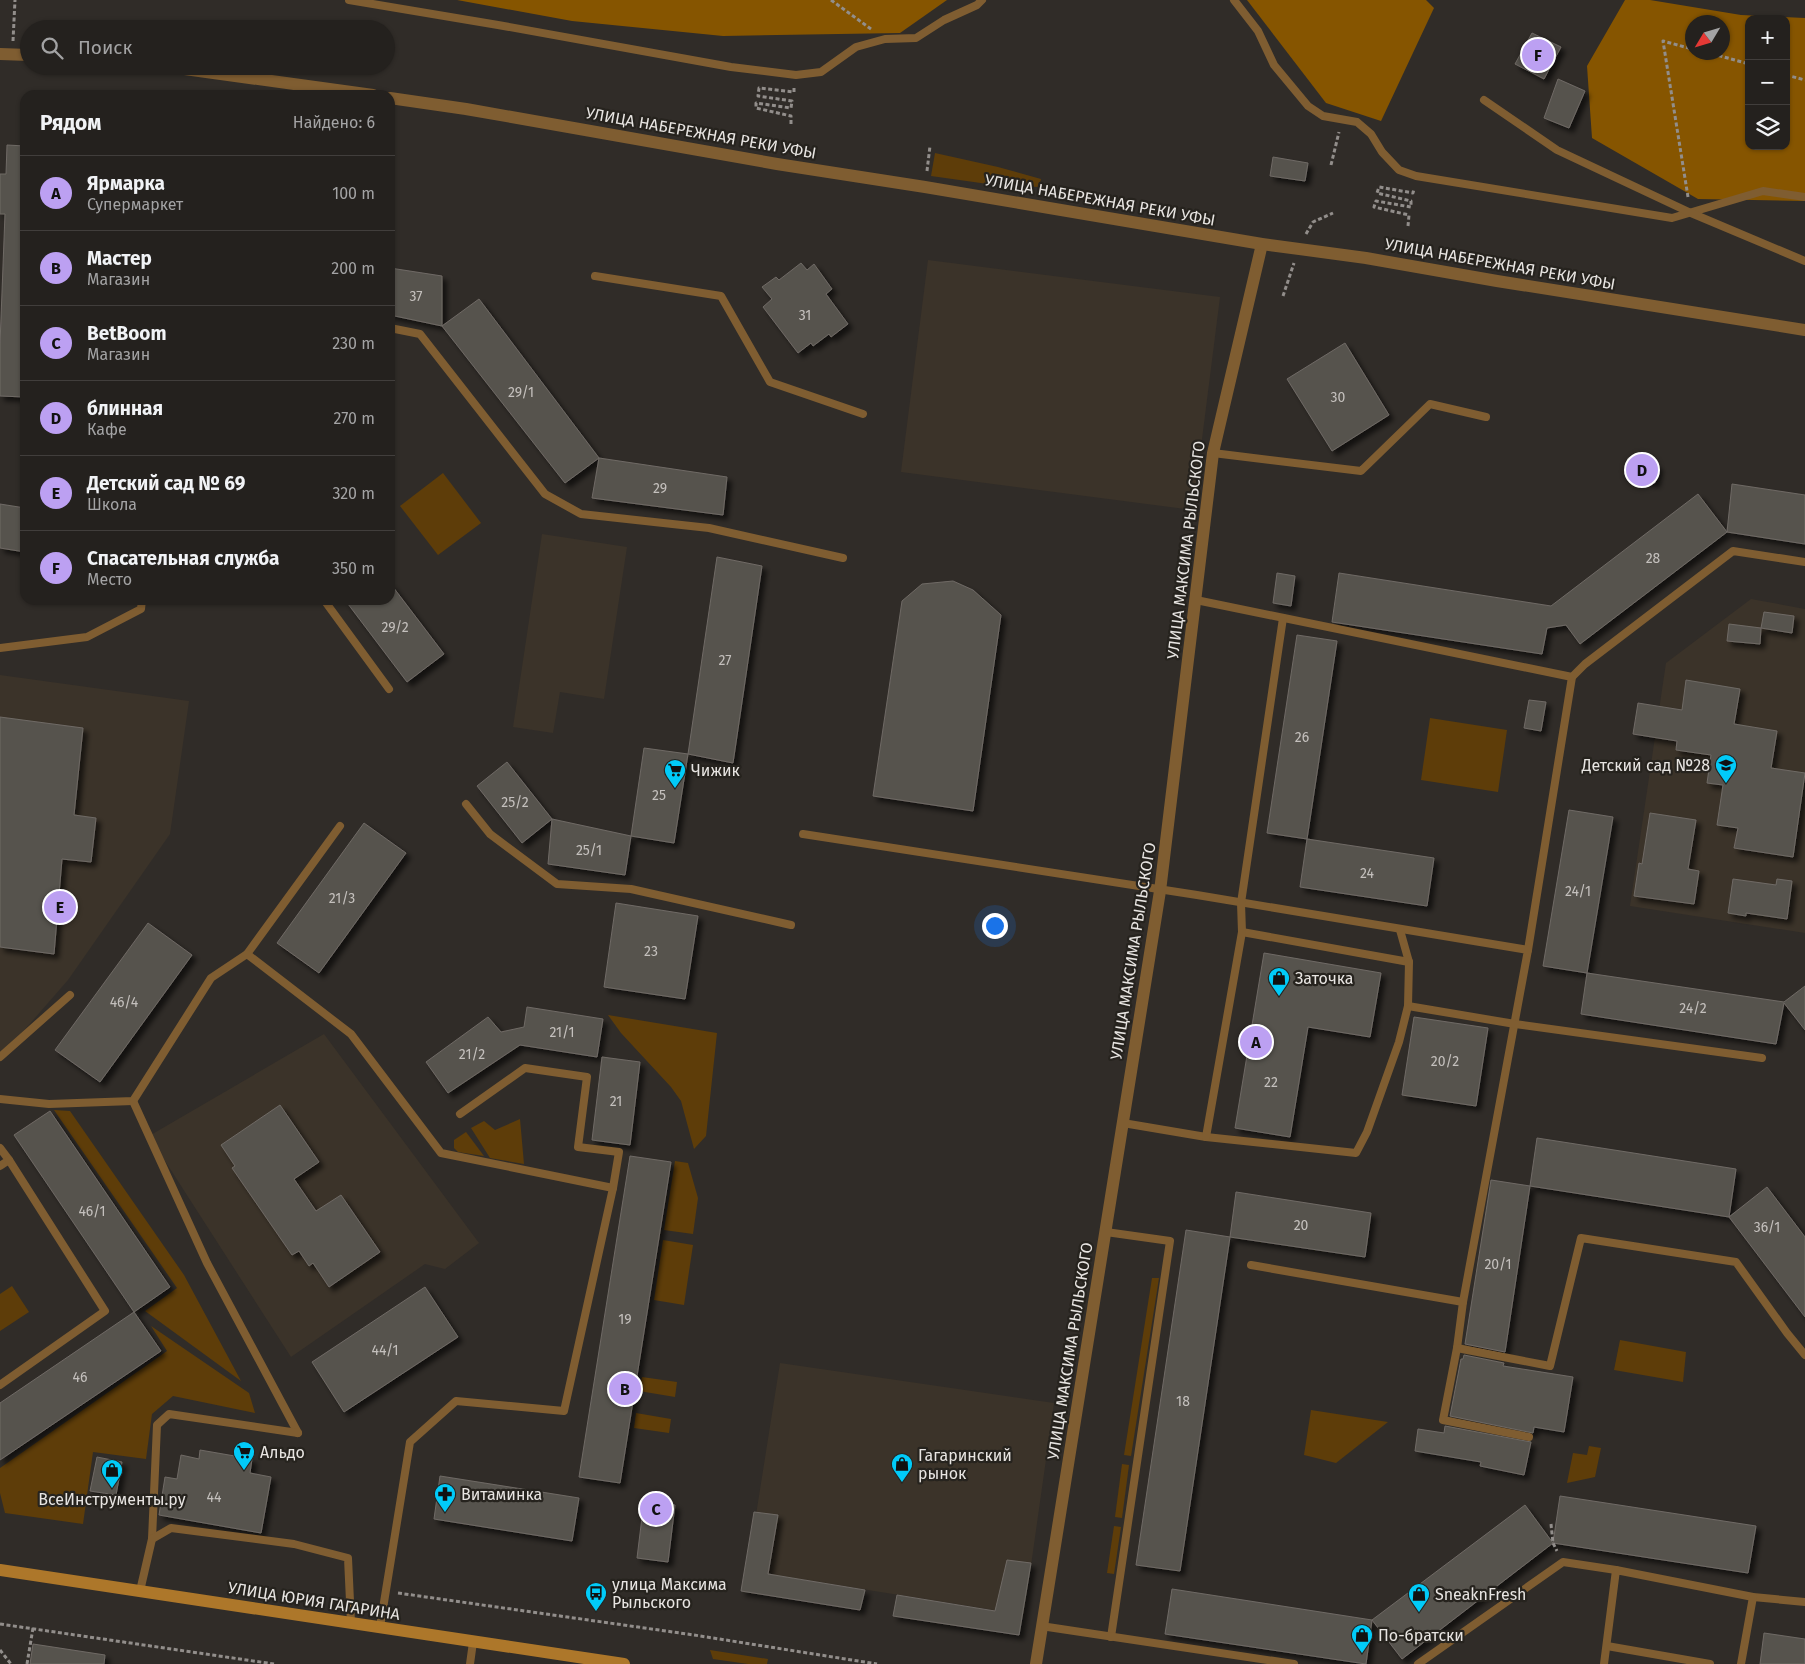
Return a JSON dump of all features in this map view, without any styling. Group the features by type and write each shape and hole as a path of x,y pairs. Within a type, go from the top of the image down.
{"main road":[{"name":"УЛИЦА ЮРИЯ ГАГАРИНА","path":"0,1570 624,1664"}],"street":[{"path":"6,54 20,55"},
{"path":"228,75 337,90"},
{"name":"УЛИЦА НАБЕРЕЖНАЯ РЕКИ УФЫ","path":"395,99 1262,244 1366,258 1496,281 1805,330"},
{"name":"УЛИЦА МАКСИМА РЫЛЬСКОГО","path":"1036,1664 1160,891 1213,453 1262,244"}],"lane":[{"path":"348,0 498,25 652,54 796,75 821,72 856,47 885,39 916,38 944,20 977,5 982,0"},
{"path":"1234,0 1258,31 1274,65 1308,106 1323,116 1357,122 1371,134 1382,152 1399,170 1416,176 1672,218 1763,192 1805,197"},
{"path":"1484,100 1557,150 1691,213 1805,261"},
{"path":"596,276 720,296 770,382 863,414"},
{"path":"395,329 420,334 545,494 581,514 709,528 843,558"},
{"path":"1213,453 1361,472 1430,404 1486,417"},
{"path":"1529,1437 1443,1420 1528,950 1572,677 1585,664 1733,551 1805,562"},
{"path":"1196,600 1572,677"},
{"path":"0,648 87,637 141,609 141,605"},
{"path":"328,605 389,689"},
{"path":"1206,1137 1242,932 1240,903 1283,618"},
{"path":"466,804 490,834 556,884 631,889 791,925"},
{"path":"133,1101 210,978 247,954 340,826"},
{"path":"803,834 1528,950"},
{"path":"1123,1123 1206,1137 1356,1153 1367,1132 1399,1042 1408,1006 1409,962 1400,930"},
{"path":"1242,932 1409,962"},
{"path":"247,954 351,1034 441,1153 613,1188"},
{"path":"0,1057 70,995"},
{"path":"1408,1006 1515,1024 1762,1058"},
{"path":"380,1627 410,1442 456,1401 564,1411 613,1188 619,1152 578,1147 587,1077 525,1068 460,1114"},
{"path":"0,1099 50,1104 133,1101"},
{"path":"133,1101 207,1263 298,1433 169,1414 157,1425 152,1539 140,1591"},
{"path":"0,1148 105,1311 0,1384"},
{"path":"0,1166 9,1160"},
{"path":"1106,1232 1170,1241 1111,1637"},
{"path":"1457,1348 1550,1366 1581,1238 1736,1262 1805,1355"},
{"path":"1252,1265 1463,1302"},
{"path":"152,1539 171,1528 294,1544 348,1558 351,1623"},
{"path":"1418,1664 1563,1562 1616,1570 1753,1597 1805,1602"},
{"path":"1604,1664 1616,1570"},
{"path":"1741,1664 1753,1597"},
{"path":"1041,1626 1294,1664"},
{"path":"470,1664 474,1642"},
{"path":"1607,1646 1710,1664"}],"path":[{"path":"6,54 15,0"},
{"path":"831,0 885,39"},
{"path":"1685,47 1663,41 1691,213"},
{"path":"1730,59 1745,63"},
{"path":"1790,76 1805,80"},
{"path":"791,124 791,116 756,108 756,103 791,108 792,101 758,96 759,88 794,92 795,81"},
{"path":"1331,166 1340,126"},
{"path":"925,187 930,146"},
{"path":"1408,226 1410,215 1374,207 1376,201 1411,207 1412,201 1377,194 1379,187 1413,193 1415,183"},
{"path":"1551,1524 1553,1543 1563,1562"},
{"path":"386,1592 694,1635 877,1664"},
{"path":"0,1624 274,1664"},
{"path":"27,1664 33,1628"},
{"path":"0,1650 11,1664"}],"shaded area":[{"path":"457,0 947,0 900,33 723,36 572,21"},
{"path":"1247,0 1426,0 1434,8 1381,121 1326,103"},
{"path":"1625,0 1650,0 1745,15 1745,150 1790,150 1790,17 1805,18 1805,201 1698,199 1592,138 1587,66"},
{"path":"935,153 1041,179 1039,187 995,185 931,176"},
{"path":"928,260 1220,297 1193,510 901,472"},
{"path":"443,473 481,523 438,555 400,506"},
{"path":"542,534 627,547 604,699 560,692 553,733 513,727"},
{"name":"Детский сад №28","path":"1751,599 1805,609 1805,933 1630,906 1666,663"},
{"path":"0,675 189,701 170,834 68,980 0,1058"},
{"path":"1430,718 1507,730 1498,792 1421,780"},
{"path":"608,1015 717,1033 706,1136 694,1149 681,1101 671,1087 621,1033"},
{"path":"324,1034 479,1243 445,1269 425,1264 291,1357 149,1136"},
{"path":"54,1110 70,1111 184,1275 241,1381 145,1311 177,1288"},
{"path":"520,1119 524,1164 490,1158 471,1128 484,1121 495,1130"},
{"path":"466,1132 484,1156 458,1152 454,1148 454,1140"},
{"path":"675,1161 688,1163 698,1198 693,1234 664,1230"},
{"path":"663,1240 693,1245 684,1305 654,1300"},
{"path":"1152,1278 1159,1278 1131,1456 1124,1455"},
{"path":"12,1286 29,1312 0,1331 0,1294"},
{"path":"151,1326 249,1393 255,1413 173,1396 152,1414 146,1459 93,1452 83,1524 5,1513 0,1493 0,1468 167,1351"},
{"path":"1620,1340 1686,1352 1683,1382 1614,1370"},
{"name":"Гагаринский рынок","path":"780,1363 1054,1403 1024,1615 747,1572"},
{"path":"642,1377 677,1382 675,1397 639,1391"},
{"path":"1311,1410 1388,1422 1336,1463 1304,1455"},
{"path":"636,1413 671,1419 669,1433 634,1428"},
{"path":"1589,1446 1601,1448 1595,1477 1567,1483 1573,1453 1587,1455"},
{"path":"1122,1464 1129,1465 1122,1518 1115,1517"},
{"path":"1114,1526 1121,1527 1114,1574 1107,1573"},
{"path":"710,1650 768,1659 767,1664 748,1664 713,1659"}],"building":[{"path":"1532,33 1561,47 1544,79 1515,64"},
{"path":"1558,79 1585,91 1569,128 1544,118"},
{"path":"7,145 20,146 20,397 0,396 5,214 0,214 0,174 6,174"},
{"path":"1273,157 1308,163 1305,181 1270,176"},
{"path":"801,263 807,270 814,264 832,289 826,294 848,324 831,337 829,334 813,346 811,343 798,353 763,307 772,299 762,287 776,277 779,280"},
{"path":"395,269 442,276 442,326 395,316"},
{"path":"479,299 599,458 565,483 442,326"},
{"path":"1345,343 1389,415 1332,451 1287,379"},
{"path":"599,458 727,477 723,515 592,498"},
{"path":"1628,458 1658,466 1655,483 1625,474"},
{"path":"1732,484 1805,495 1805,544 1727,532"},
{"path":"1698,494 1727,532 1580,644 1566,625 1547,628 1542,654 1332,622 1339,573 1551,606"},
{"path":"0,504 20,507 20,551 0,548"},
{"path":"717,557 762,566 733,763 688,754"},
{"path":"1277,573 1295,576 1291,606 1273,603"},
{"path":"953,581 973,590 1001,615 973,811 873,796 902,601 922,584"},
{"path":"395,590 444,654 407,682 349,605 395,605"},
{"path":"1764,612 1794,616 1792,633 1761,628"},
{"path":"1729,624 1761,628 1760,644 1727,641"},
{"path":"1297,635 1337,641 1307,839 1267,833"},
{"path":"1686,680 1740,689 1734,724 1777,731 1771,768 1805,773 1793,857 1734,848 1738,828 1717,825 1723,785 1707,783 1711,755 1676,750 1677,741 1633,734 1638,703 1682,710"},
{"path":"1529,700 1546,702 1541,731 1524,728"},
{"path":"0,717 83,728 74,815 96,818 91,862 62,859 54,954 0,947"},
{"path":"644,748 688,754 674,843 631,836"},
{"path":"507,762 552,819 522,843 477,786"},
{"path":"1569,810 1613,817 1587,973 1543,966"},
{"path":"1650,813 1696,820 1688,869 1699,871 1694,904 1634,896 1639,863 1642,864"},
{"path":"552,819 631,836 625,875 548,864"},
{"path":"364,823 406,853 319,973 277,943"},
{"path":"1307,839 1434,858 1427,906 1300,887"},
{"path":"1733,879 1776,885 1777,879 1792,881 1787,919 1746,913 1746,916 1728,913"},
{"path":"616,903 698,916 685,999 604,987"},
{"path":"148,923 192,955 100,1082 55,1050"},
{"path":"1264,953 1381,973 1370,1037 1308,1027 1290,1137 1235,1128"},
{"path":"1587,973 1784,1002 1805,986 1805,1030 1784,1003 1776,1044 1581,1014"},
{"path":"527,1007 603,1019 597,1057 520,1045 448,1093 426,1062 488,1017 501,1032 524,1027"},
{"path":"1414,1017 1488,1028 1476,1106 1402,1095"},
{"path":"602,1057 640,1062 630,1145 592,1140"},
{"path":"280,1105 319,1162 294,1179 316,1211 341,1195 380,1252 329,1287 313,1263 309,1266 299,1251 292,1255 232,1168 235,1166 221,1145"},
{"path":"50,1111 170,1287 134,1312 14,1135"},
{"path":"1537,1138 1736,1169 1729,1217 1530,1186"},
{"path":"630,1156 671,1162 620,1483 579,1477"},
{"path":"1491,1180 1530,1186 1505,1352 1465,1344"},
{"path":"1767,1187 1805,1237 1805,1317 1729,1217"},
{"path":"1236,1192 1371,1213 1365,1257 1230,1237"},
{"path":"1186,1230 1230,1237 1180,1571 1136,1565"},
{"path":"425,1287 458,1337 344,1412 312,1362"},
{"path":"134,1312 161,1351 0,1460 0,1403"},
{"path":"1464,1355 1504,1363 1503,1366 1573,1377 1564,1432 1534,1427 1533,1433 1450,1416 1461,1359 1463,1359"},
{"path":"1445,1426 1531,1442 1524,1475 1480,1466 1481,1462 1415,1451 1418,1429 1444,1433"},
{"path":"200,1450 252,1459 250,1473 271,1477 261,1533 159,1515 165,1477 177,1479 181,1455 199,1459"},
{"path":"97,1457 122,1462 116,1495 90,1491"},
{"path":"440,1476 579,1498 572,1541 434,1519"},
{"path":"1560,1496 1756,1526 1748,1573 1553,1543"},
{"path":"644,1501 675,1505 668,1562 637,1558"},
{"path":"1525,1505 1553,1543 1402,1659 1372,1620"},
{"path":"754,1512 778,1515 768,1574 865,1590 860,1610 741,1591"},
{"path":"1007,1560 1031,1563 1019,1635 893,1616 897,1595 995,1611"},
{"path":"1172,1589 1372,1620 1366,1664 1165,1634"},
{"path":"1764,1633 1805,1639 1805,1664 1760,1664"},
{"path":"33,1644 105,1655 104,1664 30,1664"}],"place":[{"name":"Спасательная служба","path":"1538,55"},
{"name":"блинная","path":"1642,470"},
{"name":"Детский сад №28","path":"1726,784"},
{"name":"Чижик","path":"675,789"},
{"name":"Детский сад № 69","path":"60,907"},
{"name":"Заточка","path":"1279,997"},
{"name":"Ярмарка","path":"1256,1042"},
{"name":"Мастер","path":"625,1389"},
{"name":"Альдо","path":"244,1471"},
{"name":"Гагаринский рынок","path":"902,1483"},
{"name":"ВсеИнструменты.ру","path":"112,1489"},
{"name":"BetBoom","path":"656,1509"},
{"name":"Витаминка","path":"445,1513"},
{"name":"улица Максима Рыльского","path":"596,1612"},
{"name":"SneaknFresh","path":"1419,1613"},
{"name":"По-братски","path":"1362,1654"}]}
